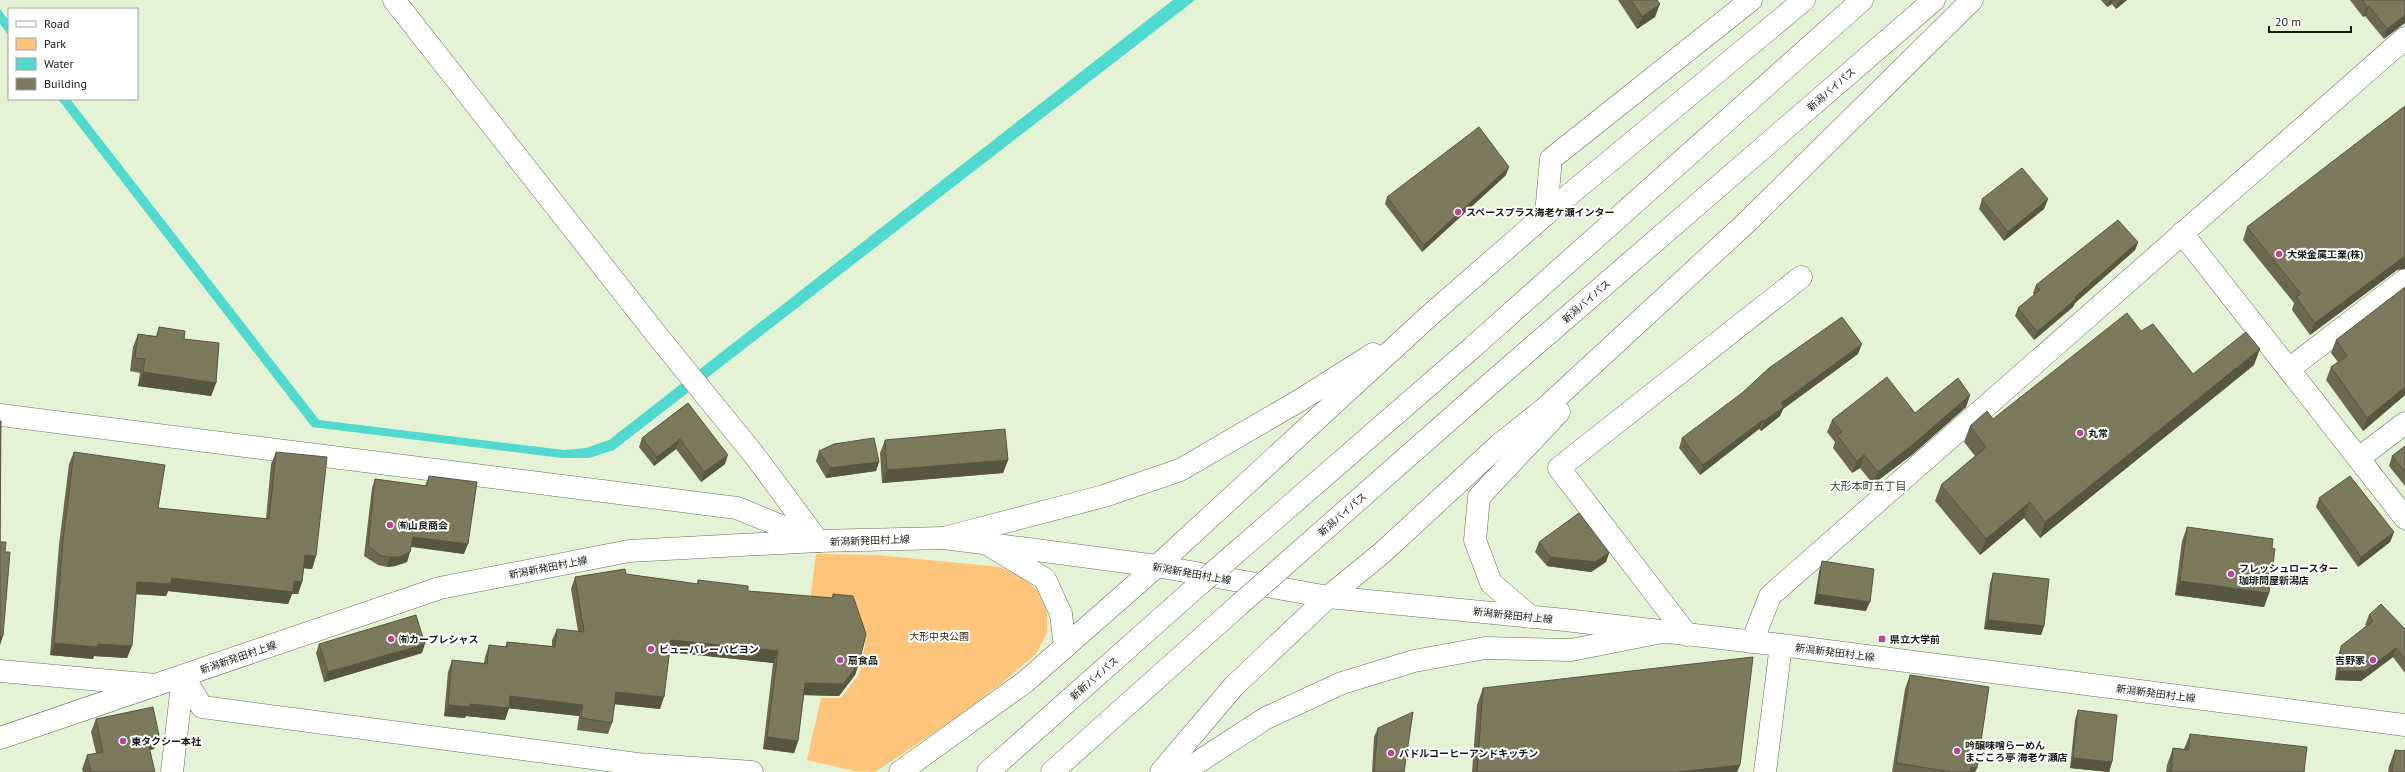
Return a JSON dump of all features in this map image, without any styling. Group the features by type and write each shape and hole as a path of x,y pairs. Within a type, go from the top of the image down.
{"main road":[{"path":"394,0 755,456 818,541"},
{"path":"1546,214 1551,159 1751,0"},
{"path":"900,772 1025,682 1157,566 1420,324 1546,214 1804,0"},
{"name":"新新バイパス","path":"988,772 1201,583 1473,347 1862,0"},
{"name":"新潟バイパス","path":"1052,772 1498,377 1934,0"},
{"path":"1161,772 1234,686 1328,597 1382,553 1500,444 1543,410 1700,266 1747,222 1972,0"},
{"path":"1752,642 1770,596 2405,38"},
{"path":"2182,233 2360,458 2405,518"},
{"path":"1531,617 1491,583 1475,540 1479,497 1700,266"},
{"path":"1687,634 1559,468 1801,277"},
{"path":"2290,369 2405,280"},
{"path":"944,538 1104,496 1180,470 1302,398 1420,324"},
{"path":"0,415 737,508 818,541"},
{"path":"2360,458 2405,423"},
{"name":"新潟新発田村上線","path":"0,738 440,588 629,551 818,541 944,538 1157,566 1328,597 1531,617 1781,645 2405,725"},
{"path":"987,544 1045,579 1061,614 1065,647"},
{"path":"1182,772 1266,718 1342,683 1414,661 1485,648 1571,650 1662,632"},
{"path":"1765,772 1781,645"},
{"path":"0,671 156,685"},
{"path":"172,772 183,676"},
{"path":"183,676 202,707 637,764 752,772"}],"green space":[{"name":"大形中央公園","path":"816,554 877,555 1000,567 1024,579 1038,591 1047,613 1047,633 1036,654 1003,682 959,716 875,772 854,771 807,760 821,698 841,698 859,674 865,645 850,606 810,602"}],"water":[{"path":"1173,0 1195,0 614,450 589,458 562,458 312,427 59,100 71,100 319,420 564,450 586,448 609,440"},
{"path":"0,9 8,20 8,35 0,24"}],"building":[{"path":"1631,0 1657,0 1660,4 1642,17"},
{"path":"2362,0 2405,0 2405,15 2387,29 2369,6 2367,7"},
{"path":"2405,106 2405,257 2315,323 2296,297 2301,294 2247,227"},
{"path":"1479,127 1509,167 1424,245 1387,197"},
{"path":"2022,168 2048,199 2008,232 1982,199"},
{"path":"2118,220 2138,242 2075,297 2076,299 2037,332 2018,308 2040,290 2036,285"},
{"path":"2405,287 2405,387 2367,418 2331,367 2347,356 2336,340"},
{"name":"丸常","path":"2127,313 2141,331 2153,324 2193,374 2246,332 2260,349 2045,522 2030,502 1986,539 1941,485 1986,447 1970,426 1987,411 1993,419"},
{"path":"1842,317 1862,344 1781,403 1784,407 1764,421 1763,420 1703,465 1682,438 1742,393 1769,368"},
{"path":"159,327 185,331 184,339 219,343 216,383 143,372 145,359 135,358 138,334 157,337"},
{"path":"1887,377 1915,413 1958,378 1970,395 1917,441 1878,472 1864,455 1857,461 1837,435 1842,432 1832,420"},
{"path":"688,403 728,455 704,472 680,439 657,457 642,438"},
{"path":"0,421 1,421 0,542"},
{"path":"1005,429 1008,460 887,470 885,440"},
{"path":"874,438 879,462 830,468 819,451 834,444"},
{"path":"2405,446 2405,472 2392,456"},
{"path":"74,452 165,465 158,508 269,519 276,452 327,457 316,556 305,555 302,582 294,581 293,592 171,578 171,584 137,582 132,646 98,644 97,647 54,643 64,532"},
{"path":"429,476 477,482 468,544 413,537 410,552 399,557 381,556 368,546 375,479 427,486"},
{"path":"2350,476 2394,532 2361,557 2319,498"},
{"path":"1579,513 1609,553 1595,562 1550,557 1539,542"},
{"path":"2187,527 2273,539 2272,548 2275,549 2269,593 2180,581"},
{"path":"0,542 6,542 5,552 10,552 3,636 0,636"},
{"path":"1822,561 1874,569 1870,602 1817,594"},
{"path":"625,569 626,574 698,584 698,580 748,586 748,591 833,598 833,594 853,596 866,634 859,663 843,684 805,683 798,741 767,737 778,651 671,640 664,697 616,692 612,723 581,718 583,705 510,696 509,708 470,704 469,707 448,705 452,660 487,664 489,645 507,647 507,642 555,647 557,629 584,632 575,577"},
{"path":"1993,573 2049,579 2044,626 1988,620"},
{"path":"2381,604 2405,629 2405,659 2396,648 2365,671 2339,671 2341,646 2373,621 2369,615"},
{"name":"㈲カープレシャス","path":"416,615 425,644 328,672 319,644"},
{"path":"1753,657 1740,765 1678,772 1477,772 1483,688"},
{"path":"1910,675 1989,687 1977,768 1971,767 1970,772 1952,772 1896,763"},
{"name":"東タクシー本社","path":"153,707 159,735 147,738 155,772 91,772 87,755 103,752 96,719"},
{"path":"2078,710 2117,715 2112,762 2073,758"},
{"path":"1413,712 1404,772 1374,772 1378,728"},
{"path":"2190,734 2307,747 2304,772 2171,772 2173,748 2188,750"},
{"path":"2395,750 2405,751 2405,772 2392,772"}],"place":[{"name":"スペースプラス海老ケ瀬インター","path":"1458,212"},
{"name":"大栄金属工業(株)","path":"2279,254"},
{"name":"丸常","path":"2080,433"},
{"name":"㈲山良商会","path":"390,525"},
{"name":"フレッシュロースター 珈琲問屋新潟店","path":"2231,574"},
{"name":"㈲カープレシャス","path":"391,639"},
{"name":"県立大学前","path":"1882,639"},
{"name":"ビューバレーパピヨン","path":"651,649"},
{"name":"扇食品","path":"840,660"},
{"name":"吉野家","path":"2373,660"},
{"name":"東タクシー本社","path":"123,741"},
{"name":"吟醸味噌らーめん まごころ亭 海老ケ瀬店","path":"1957,751"},
{"name":"パドルコーヒーアンドキッチン","path":"1391,753"}],"district":[{"name":"大形本町五丁目","path":"1868,486"}]}
